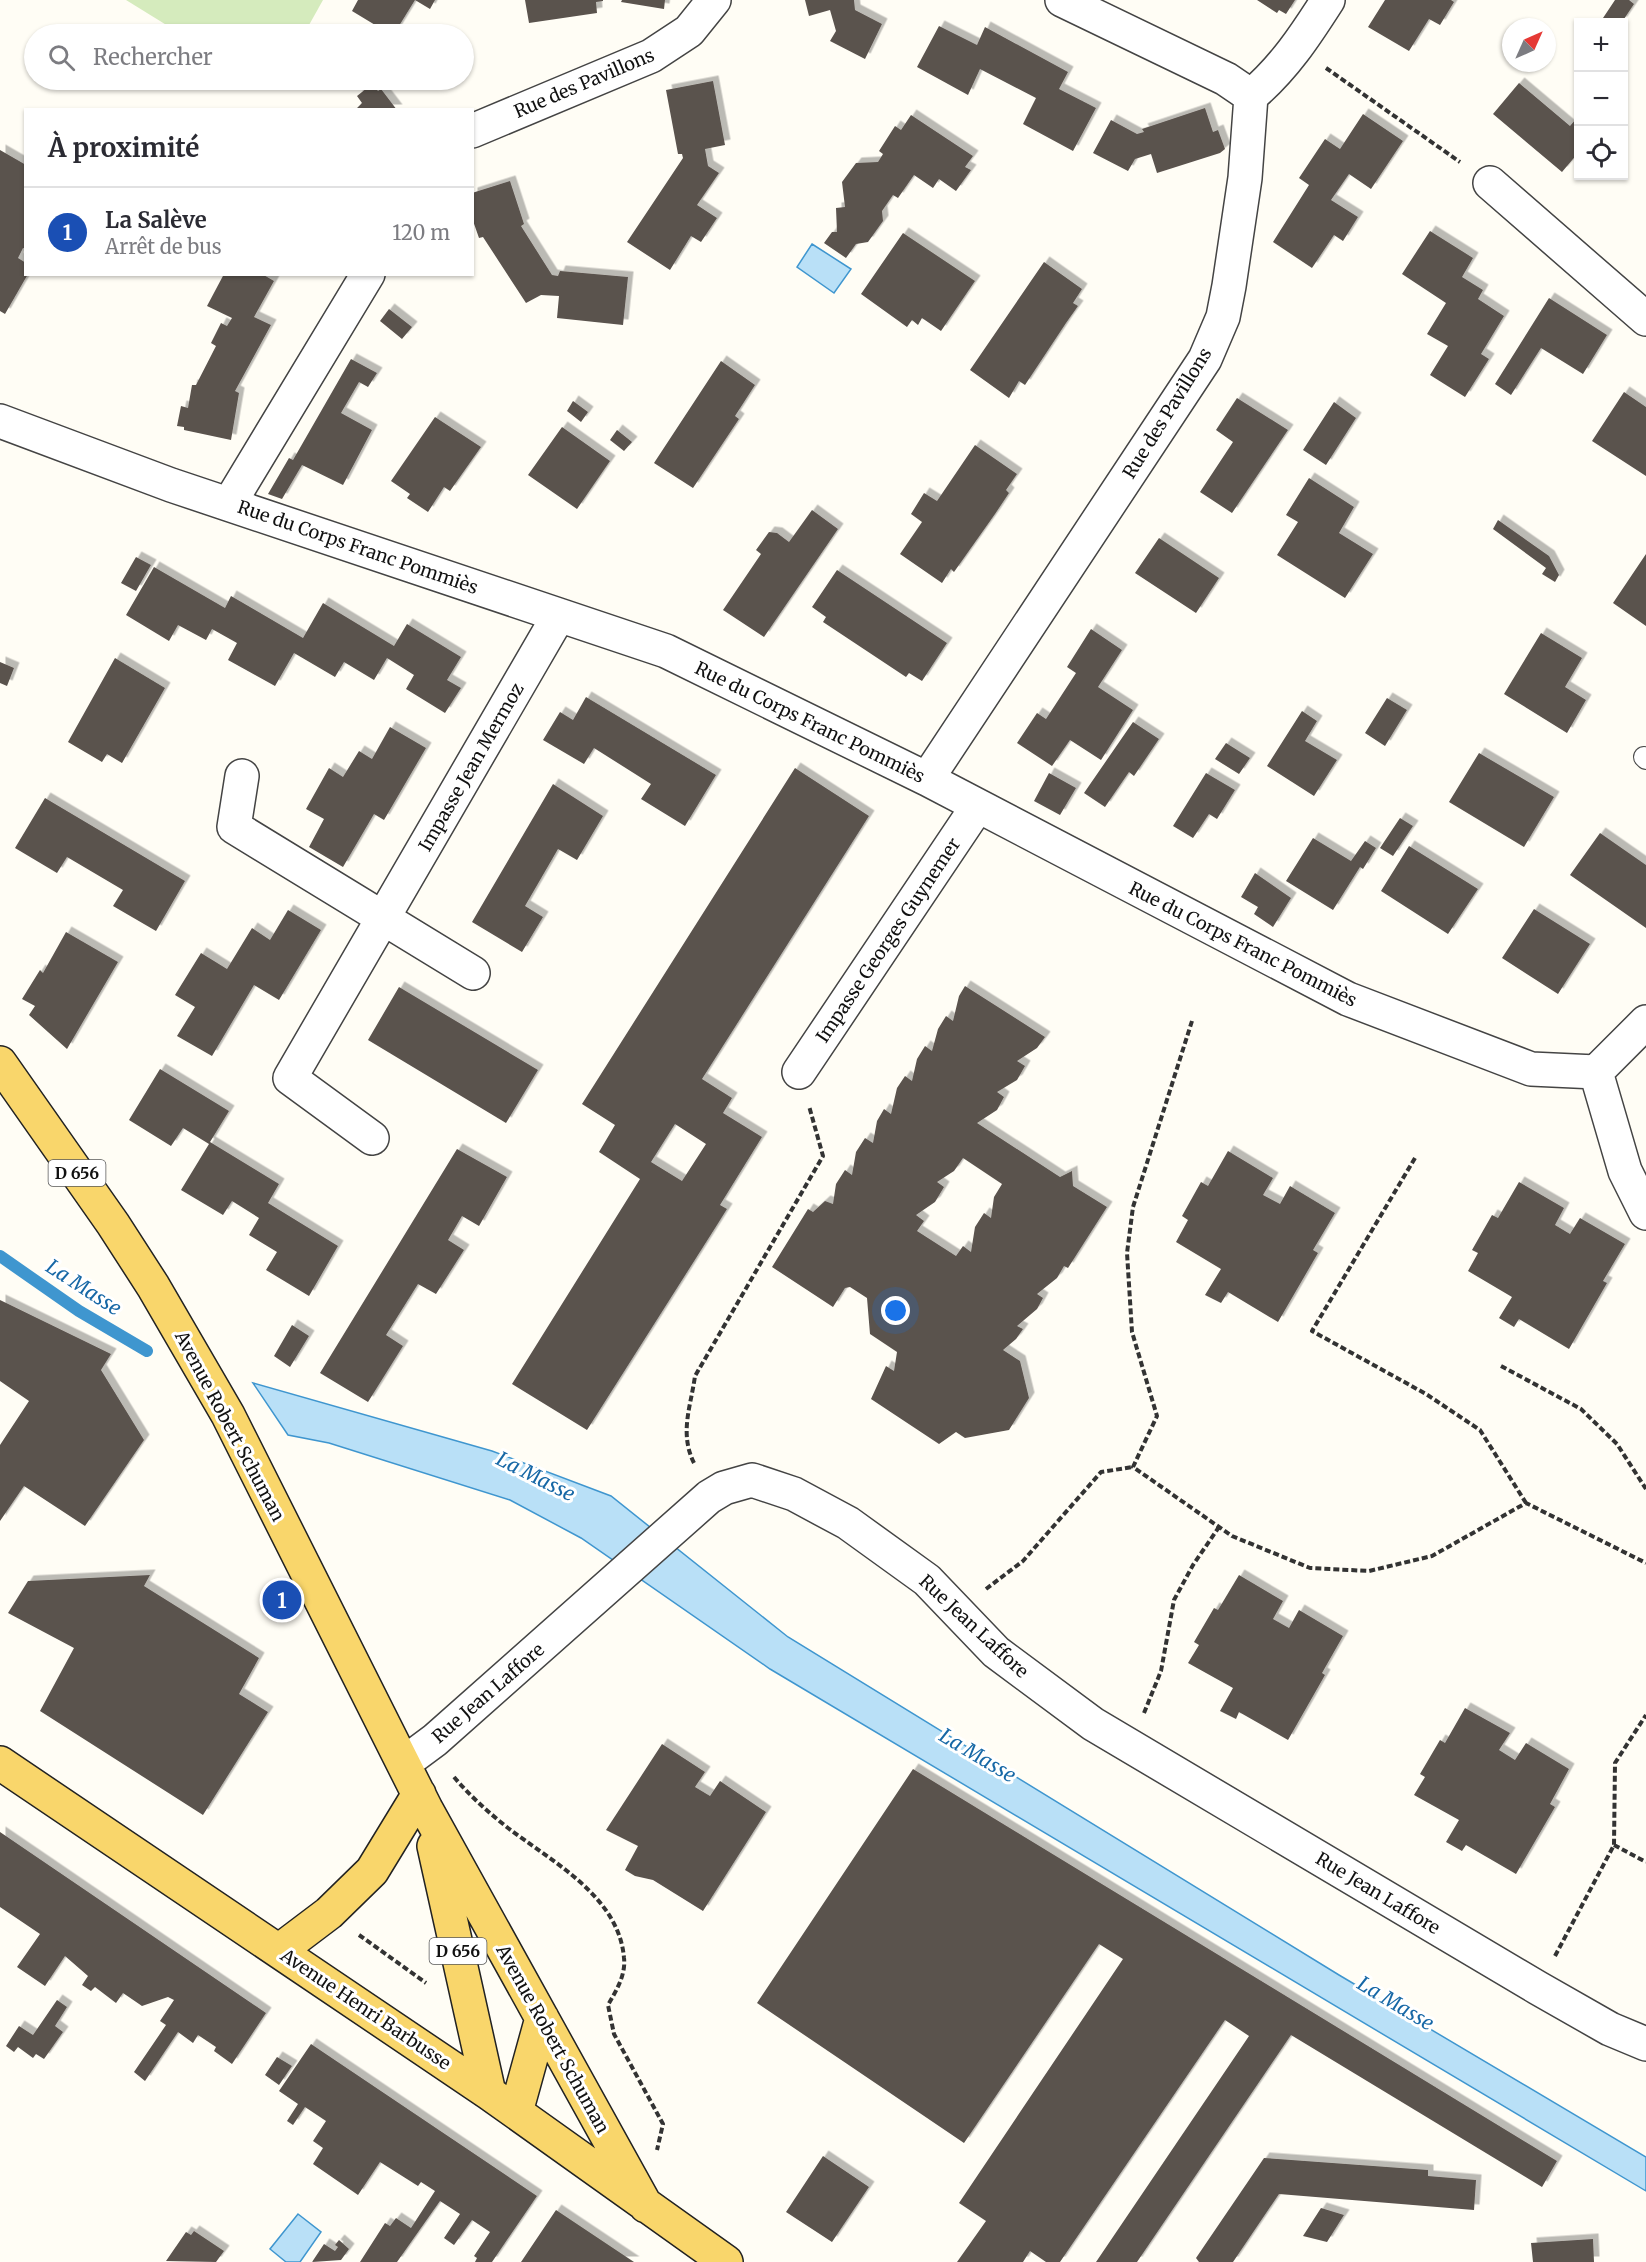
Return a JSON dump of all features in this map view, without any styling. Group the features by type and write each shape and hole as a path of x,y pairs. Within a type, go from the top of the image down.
{"main road":[{"name":"Avenue Robert Schuman","path":"0,1063 113,1224 153,1286 228,1415 422,1802 646,2206"},
{"name":"Avenue Henri Barbusse","path":"0,1763 489,2093 726,2262"},
{"name":"Avenue Robert Schuman","path":"422,1802 489,2093"},
{"path":"280,1950 329,1913 372,1871 422,1802"},
{"path":"516,2112 542,2018"}],"street":[{"name":"Rue des Pavillons","path":"474,130 651,56 689,31 714,0"},
{"path":"1062,0 1218,75 1251,96 1272,78 1298,49 1328,0"},
{"name":"Rue des Pavillons","path":"927,779 1205,359 1223,317 1229,286 1245,178 1251,96"},
{"path":"1490,183 1646,319"},
{"path":"229,504 367,276"},
{"name":"Rue du Corps Franc Pommiès","path":"0,421 171,485 666,651 927,779 1348,999 1532,1069 1596,1072"},
{"name":"Impasse Jean Mermoz","path":"372,1138 290,1078 559,615"},
{"path":"242,776 234,827 473,973"},
{"name":"Impasse Georges Guynemer","path":"799,1072 977,807"},
{"path":"1646,1022 1596,1072 1624,1172 1646,1213"},
{"name":"Rue Jean Laffore","path":"404,1763 435,1740 710,1497 724,1488 752,1479 794,1494 848,1523 888,1550 927,1580 996,1652 1052,1696 1130,1746 1538,1988 1610,2029 1646,2044"}],"path":[{"path":"1298,49 1490,183"},
{"path":"1133,1467 1157,1416 1132,1332 1127,1253 1133,1207 1192,1021"},
{"path":"710,1497 687,1449 686,1409 692,1400 695,1376 823,1156 799,1072"},
{"path":"1415,1158 1312,1331 1426,1394 1480,1430 1526,1503 1646,1563"},
{"path":"1501,1366 1581,1409 1617,1444 1646,1489"},
{"path":"956,1611 1023,1560 1101,1472 1133,1467 1232,1536 1310,1568 1370,1571 1432,1556 1526,1503"},
{"path":"1130,1746 1161,1671 1174,1600 1193,1565 1220,1527"},
{"path":"1538,1988 1614,1845 1615,1763 1646,1715"},
{"path":"435,1740 454,1778 478,1804 572,1872 613,1921 624,1958 620,1985 608,2005 614,2034 663,2124 646,2206"},
{"path":"1614,1845 1646,1862"},
{"path":"329,1913 428,1985"}],"green space":[{"path":"126,0 323,0 310,24 165,24"}],"water":[{"path":"812,244 851,269 834,293 797,267"},
{"path":"253,1383 492,1451 611,1496 788,1637 1339,1975 1646,2157 1646,2191 770,1669 581,1538 510,1500 329,1443 288,1435"},
{"path":"298,2214 321,2232 300,2262 286,2262 270,2249"}],"building":[{"path":"358,0 415,0 400,24 373,24 352,11"},
{"path":"415,0 435,0 430,9"},
{"path":"525,0 603,1 596,2 597,13 529,23"},
{"path":"622,0 665,0 664,9 621,2"},
{"path":"805,0 854,0 855,10 882,24 865,59 830,41 836,31 830,10 809,16"},
{"path":"1257,0 1295,0 1286,14 1279,10 1277,13"},
{"path":"1385,0 1451,0 1454,2 1440,25 1429,19 1409,51 1368,27"},
{"path":"1615,0 1629,0 1634,4 1625,18 1603,18"},
{"path":"939,26 977,45 985,27 1068,72 1059,89 1096,108 1073,151 1023,124 1036,98 980,69 968,95 917,67"},
{"path":"713,81 725,145 705,149 708,166 719,173 697,205 717,218 701,242 691,236 670,270 627,242 683,158 682,154 678,154 666,90"},
{"path":"1519,83 1570,126 1574,121 1574,158 1562,172 1493,114"},
{"path":"364,90 382,90 395,108 357,108 362,103 357,96"},
{"path":"1205,108 1213,132 1218,130 1225,149 1220,153 1157,173 1151,154 1135,159 1128,171 1093,153 1111,120 1137,134 1144,132 1142,129"},
{"path":"1363,114 1403,141 1371,189 1349,174 1331,200 1358,217 1343,241 1334,235 1312,268 1273,242 1309,185 1299,178 1325,139 1340,149"},
{"path":"911,115 973,156 965,167 971,170 956,191 939,179 933,188 914,175 898,198 893,195 882,211 883,221 868,242 856,244 846,258 824,243 832,232 837,232 836,208 845,207 842,182 856,163 878,162 883,154 879,151 895,126 901,130"},
{"path":"0,150 24,164 24,248 18,258 24,262 24,276 27,276 5,314 0,311"},
{"path":"510,181 524,224 521,226 552,275 558,276 560,271 628,277 623,325 557,318 559,296 541,295 526,303 483,237 479,238 474,224 474,192"},
{"path":"1430,231 1473,258 1462,277 1483,290 1478,299 1504,316 1481,354 1489,359 1465,397 1430,375 1448,346 1427,334 1446,303 1402,274"},
{"path":"903,233 975,281 941,331 922,318 918,325 912,320 907,327 861,294"},
{"path":"1044,262 1082,289 1073,303 1078,306 1025,385 1019,381 1009,398 970,370"},
{"path":"223,276 265,276 274,281 254,317 271,325 235,391 239,393 231,440 184,430 184,427 177,426 181,406 188,408 192,385 196,385 216,346 211,343 221,323 227,326 232,318 207,306"},
{"path":"1549,298 1607,335 1583,374 1541,348 1511,395 1495,384"},
{"path":"389,309 412,327 402,339 380,321"},
{"path":"351,359 377,373 368,387 359,382 341,413 372,430 343,485 302,465 282,499 268,494 289,458 293,460"},
{"path":"721,361 755,385 735,416 739,419 693,488 654,463"},
{"path":"1624,392 1646,407 1646,476 1592,441"},
{"path":"1237,398 1288,430 1232,513 1200,492 1233,442 1216,430"},
{"path":"573,401 588,412 581,422 567,411"},
{"path":"1334,402 1356,418 1326,465 1303,450"},
{"path":"435,417 481,447 450,491 444,487 428,512 407,498 410,494 391,481"},
{"path":"562,427 610,461 577,509 528,475"},
{"path":"617,430 632,442 624,451 610,440"},
{"path":"975,445 1017,474 1006,490 1009,493 995,514 954,572 951,569 942,583 900,554 922,522 911,514 924,493 937,501"},
{"path":"1309,478 1354,507 1339,533 1373,554 1345,598 1277,555 1298,522 1286,515"},
{"path":"812,510 838,529 764,637 723,610 761,554 756,550 769,532 777,533 789,542"},
{"path":"1498,520 1549,556 1559,575 1555,582 1542,574 1546,568 1493,529"},
{"path":"1159,538 1219,578 1196,613 1135,573"},
{"path":"1646,554 1646,626 1613,603"},
{"path":"136,557 151,565 136,591 121,583"},
{"path":"154,567 225,608 231,596 303,638 323,603 394,646 407,624 461,657 447,680 461,688 445,713 406,689 414,675 387,658 374,680 344,662 335,677 294,653 275,686 228,660 237,643 212,629 206,640 178,625 169,641 126,615"},
{"path":"837,570 947,643 922,681 909,673 906,677 823,622 826,617 812,607"},
{"path":"1091,629 1122,650 1098,687 1133,710 1101,760 1070,740 1052,766 1017,743 1037,713 1046,719 1076,673 1067,667"},
{"path":"1541,633 1582,658 1565,687 1586,700 1567,733 1504,694"},
{"path":"115,658 165,688 122,763 107,754 102,762 68,742"},
{"path":"0,662 14,668 7,686 0,683"},
{"path":"586,697 716,775 685,826 641,799 651,784 594,748 584,764 543,740 560,712 573,720"},
{"path":"1387,698 1407,710 1385,746 1365,733"},
{"path":"1302,711 1317,721 1305,741 1337,760 1314,796 1267,766"},
{"path":"1133,722 1159,739 1134,776 1129,772 1105,807 1084,793"},
{"path":"390,727 426,748 384,820 374,814 343,867 309,847 324,819 306,809 329,768 343,777 359,751 372,759"},
{"path":"1226,743 1250,758 1239,774 1215,759"},
{"path":"1479,753 1554,797 1524,847 1449,802"},
{"path":"795,768 869,816 702,1079 732,1098 723,1113 762,1137 720,1205 727,1209 587,1430 512,1384 640,1179 599,1152 615,1125 582,1104","holes":["675,1124 706,1144 682,1181 651,1162"]},
{"path":"1049,773 1076,788 1060,815 1034,801"},
{"path":"1206,773 1235,790 1217,819 1209,814 1193,838 1173,826"},
{"path":"553,784 603,816 577,860 558,849 525,906 543,917 522,952 472,922"},
{"path":"45,798 185,881 156,931 113,906 123,890 67,857 57,873 15,848"},
{"path":"1400,818 1413,826 1393,856 1380,848"},
{"path":"1600,833 1646,865 1646,928 1570,875"},
{"path":"1313,838 1351,861 1365,841 1376,848 1363,869 1360,867 1333,910 1286,881"},
{"path":"1409,846 1478,889 1448,934 1381,891"},
{"path":"1255,873 1291,898 1273,927 1254,914 1258,907 1241,897"},
{"path":"1534,909 1590,944 1558,994 1502,958"},
{"path":"288,910 321,930 279,1000 254,985 212,1056 177,1036 195,1007 175,995 201,953 227,969 252,928 270,940"},
{"path":"66,932 118,962 67,1049 29,1015 35,1006 22,999 40,970 43,973"},
{"path":"965,986 1045,1037 1037,1048 1017,1061 1025,1066 1017,1080 997,1092 1004,1097 997,1110 977,1123 1060,1177 1072,1171 1073,1186 1107,1207 1068,1268 1064,1266 1057,1278 1037,1294 1043,1298 1037,1309 1017,1326 1023,1329 1016,1339 1003,1350 1020,1361 1029,1398 1009,1430 965,1438 956,1432 939,1444 871,1399 886,1366 894,1371 897,1352 870,1334 867,1298 850,1287 845,1288 833,1307 772,1267 808,1209 813,1212 825,1201 833,1204 836,1184 845,1170 852,1175 856,1152 865,1138 873,1143 877,1121 884,1109 891,1114 897,1088 905,1076 912,1081 917,1059 925,1046 932,1051 938,1029 946,1016 953,1021 959,996","holes":["963,1158 1002,1184 994,1197 991,1218 984,1213 975,1227 971,1252 963,1246 956,1256 917,1231 924,1221 916,1215 935,1202 944,1187 937,1182 954,1171"]},
{"path":"399,987 538,1070 506,1123 368,1040"},
{"path":"160,1069 229,1111 210,1142 279,1184 268,1203 338,1246 309,1296 266,1270 277,1252 249,1235 259,1218 232,1201 223,1215 181,1190 209,1144 183,1128 171,1146 129,1120"},
{"path":"457,1149 507,1177 479,1226 462,1216 448,1240 464,1250 436,1294 418,1284 386,1335 403,1346 368,1402 320,1373"},
{"path":"1228,1151 1273,1178 1263,1195 1280,1204 1290,1186 1335,1213 1313,1250 1318,1253 1278,1322 1228,1292 1221,1303 1205,1295 1221,1269 1176,1242 1188,1220 1182,1216 1201,1182 1208,1186"},
{"path":"1519,1182 1564,1208 1555,1225 1570,1234 1580,1218 1625,1244 1603,1281 1607,1283 1569,1349 1519,1319 1514,1327 1499,1318 1512,1297 1468,1271 1478,1253 1472,1250 1492,1215 1498,1218"},
{"path":"0,1300 111,1354 101,1370 144,1440 85,1526 24,1486 0,1521 0,1445 29,1401 0,1381"},
{"path":"292,1325 309,1336 290,1367 274,1356"},
{"path":"150,1575 144,1586 259,1658 239,1694 268,1712 203,1815 40,1711 74,1648 8,1613 28,1581"},
{"path":"1239,1575 1283,1601 1273,1619 1289,1628 1299,1610 1343,1636 1322,1673 1325,1675 1288,1740 1239,1712 1236,1719 1220,1711 1233,1688 1188,1663 1199,1645 1194,1642 1214,1608 1218,1610"},
{"path":"1465,1708 1510,1733 1499,1750 1515,1760 1526,1743 1569,1769 1550,1804 1555,1807 1516,1874 1466,1845 1462,1851 1446,1842 1459,1820 1414,1795 1425,1777 1420,1774 1440,1740 1445,1743"},
{"path":"662,1744 705,1772 695,1787 710,1796 720,1781 766,1812 703,1911 653,1880 635,1876 625,1870 638,1846 606,1830"},
{"path":"913,1769 1557,2161 1542,2187 1291,2035 1137,2262 1096,2262 1249,2036 1225,2020 1060,2262 1046,2262 1030,2251 1023,2262 957,2262 986,2221 959,2203 1123,1959 1099,1944 964,2143 757,2003"},
{"path":"0,1832 266,2013 232,2064 214,2051 216,2047 198,2035 193,2043 178,2032 145,2081 134,2072 166,2025 160,2021 174,2000 168,1997 142,2006 123,1993 116,2003 95,1987 91,1991 82,1985 88,1976 65,1956 45,1986 17,1967 40,1934 0,1907"},
{"path":"57,2000 67,2007 55,2026 63,2032 44,2059 36,2054 33,2058 18,2047 14,2052 6,2046 19,2026 33,2035"},
{"path":"311,2044 537,2196 492,2262 475,2262 477,2258 474,2256 490,2232 472,2220 454,2245 444,2238 460,2214 440,2201 397,2262 360,2262 385,2223 390,2226 396,2218 411,2228 435,2191 421,2182 418,2186 380,2162 358,2195 313,2164 323,2148 313,2141 326,2121 305,2107 293,2125 287,2121 298,2104 279,2091"},
{"path":"277,2057 292,2066 279,2085 265,2075"},
{"path":"823,2156 869,2187 832,2242 786,2212"},
{"path":"1264,2158 1428,2170 1428,2176 1476,2180 1474,2210 1279,2194 1233,2262 1199,2262 1196,2258"},
{"path":"1321,2208 1344,2215 1327,2242 1303,2236"},
{"path":"556,2210 634,2262 521,2262"},
{"path":"194,2231 224,2251 216,2262 166,2261 186,2232 191,2235"},
{"path":"1593,2239 1594,2262 1533,2262 1531,2243"},
{"path":"339,2240 349,2249 341,2260 312,2262 324,2244 335,2251 338,2247 335,2245"}],"waterway":[{"name":"La Masse","path":"0,1256 79,1311 147,1351"}],"place":[{"name":"La Salève","path":"282,1600"}]}
